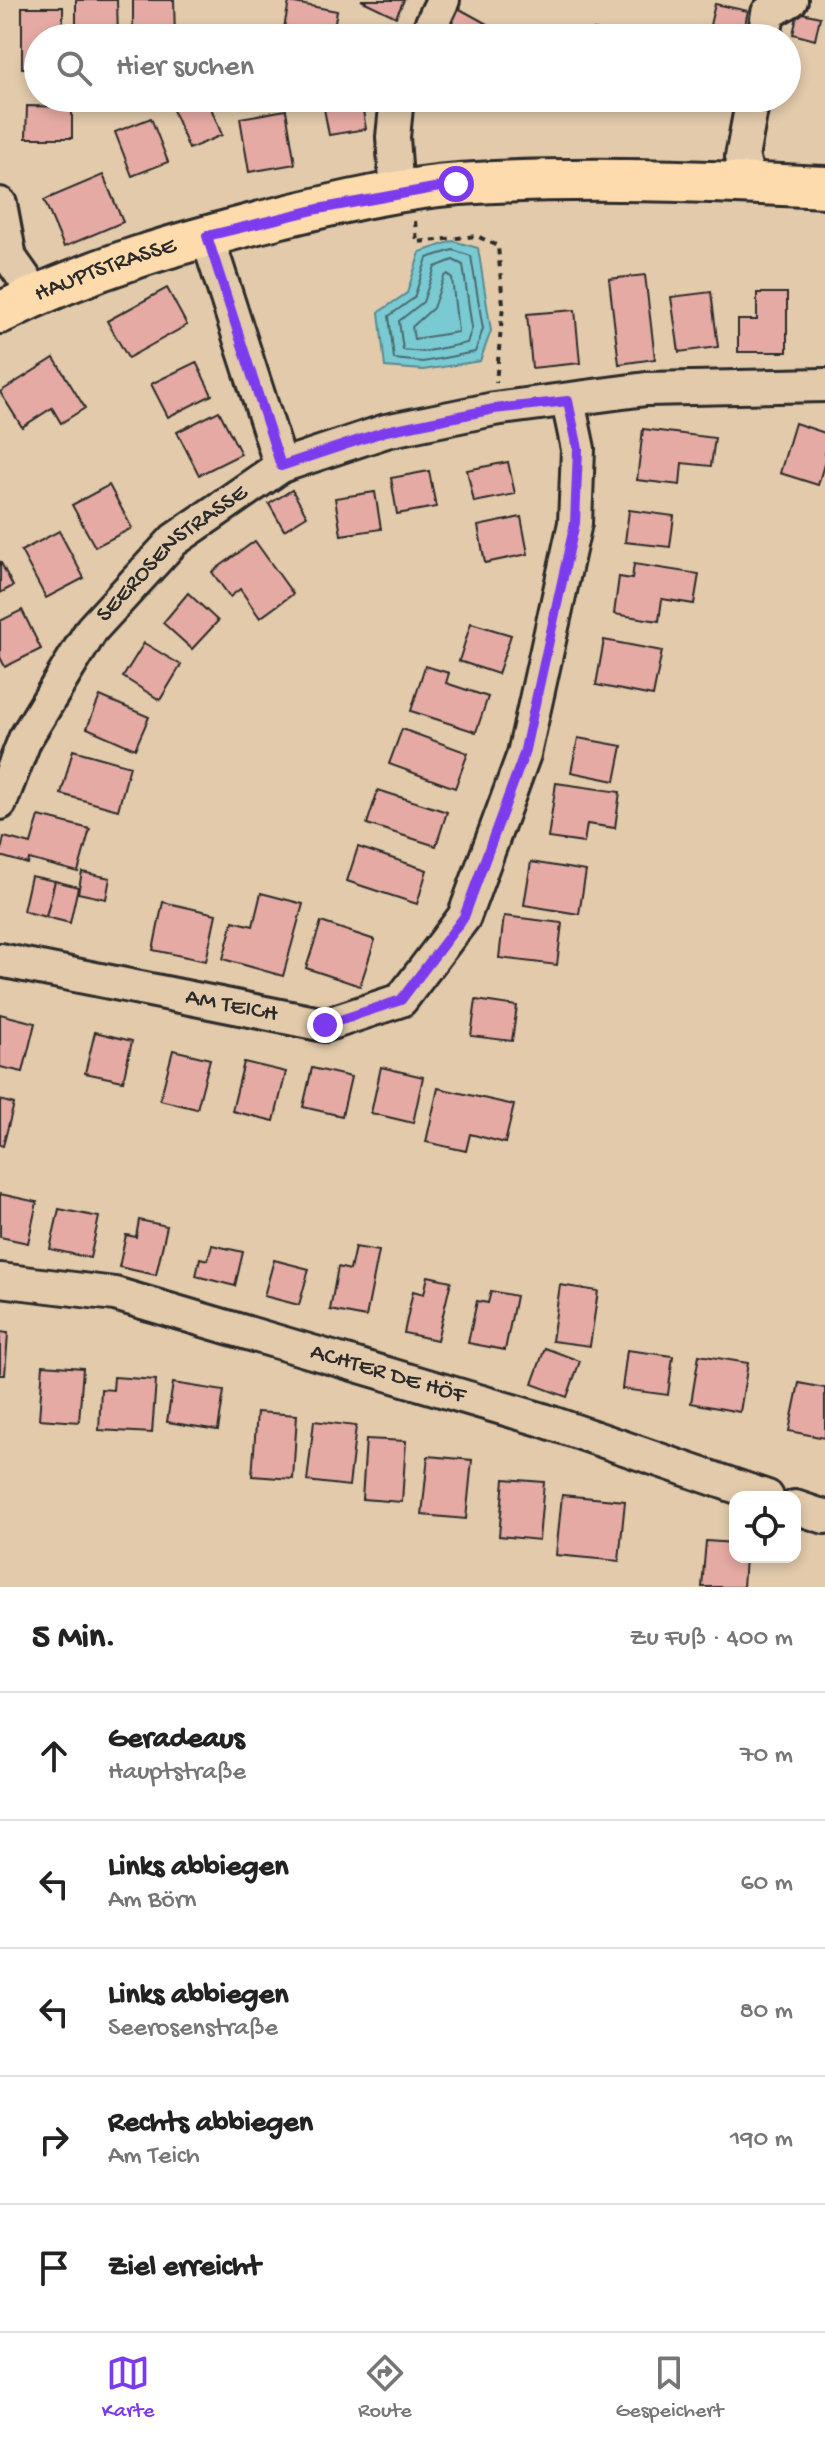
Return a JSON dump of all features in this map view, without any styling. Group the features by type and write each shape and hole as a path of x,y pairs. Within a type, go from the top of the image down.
{"main road":[{"name":"HAUPTSTRASSE","path":"0,313 125,258 207,236 405,203 456,184 641,179 825,187"}],"street":[{"path":"432,24 443,0"},
{"path":"766,24 768,13 791,0"},
{"path":"396,112 393,137 405,203"},
{"path":"750,112 742,157 751,184"},
{"path":"0,204 10,258 36,295"},
{"path":"207,236 281,466"},
{"name":"SEEROSENSTRASSE","path":"0,803 12,734 92,629 174,540 281,466 386,431 494,409 646,389 825,385"},
{"name":"AM TEICH","path":"0,960 325,1025 401,1000 464,917 524,754 575,523 578,449 568,401"},
{"name":"ACHTER DE HÖF","path":"0,1280 115,1294 543,1420 750,1491"},
{"path":"801,1509 825,1517"}],"path":[{"path":"405,203 417,242 477,236 498,246 503,305 494,409"}],"water":[{"path":"453,241 478,248 491,331 480,361 423,370 385,367 379,312 407,293 420,252"}],"building":[{"path":"76,0 117,0 118,24 76,24"},
{"path":"133,0 174,0 175,24 133,24"},
{"path":"361,0 404,0 396,17"},
{"path":"289,2 337,11 335,24 285,24"},
{"path":"715,4 748,11 745,24 710,24"},
{"path":"22,7 63,7 63,24 24,24 22,68"},
{"path":"458,8 487,24 449,24"},
{"path":"798,12 820,17 815,40 801,36 801,24 795,24"},
{"path":"27,112 72,112 72,138 26,138"},
{"path":"174,112 213,112 222,135 189,149"},
{"path":"286,112 295,164 249,172 240,118"},
{"path":"325,112 363,112 366,129 329,135"},
{"path":"151,118 168,162 132,176 115,132"},
{"path":"103,175 123,222 64,247 44,200"},
{"path":"645,275 655,359 619,364 609,279"},
{"path":"167,288 187,325 128,358 107,321"},
{"path":"711,292 718,347 679,352 671,297"},
{"path":"757,293 787,293 787,352 738,352 738,320 757,320"},
{"path":"575,310 580,363 532,368 527,314"},
{"path":"54,358 85,408 61,423 52,408 22,427 0,392"},
{"path":"196,362 212,395 168,417 151,384"},
{"path":"219,411 241,454 199,475 177,432"},
{"path":"795,423 825,433 825,461 818,485 780,473"},
{"path":"643,429 715,438 711,466 682,463 680,485 637,480"},
{"path":"508,462 515,494 474,502 467,470"},
{"path":"429,471 436,507 397,514 391,478"},
{"path":"109,485 132,528 95,547 72,505"},
{"path":"292,490 307,516 284,530 269,504"},
{"path":"375,492 381,529 341,535 335,498"},
{"path":"629,510 674,516 670,547 625,542"},
{"path":"521,517 528,554 485,563 478,526"},
{"path":"59,531 84,578 46,598 21,551"},
{"path":"255,541 293,594 260,618 240,589 230,597 212,572"},
{"path":"0,561 13,586 0,593"},
{"path":"634,564 699,574 694,604 662,599 659,621 614,614 619,577 632,579"},
{"path":"188,593 218,621 192,649 163,623"},
{"path":"22,610 41,649 5,667 0,657 0,621"},
{"path":"471,623 511,635 498,674 459,661"},
{"path":"604,640 662,651 653,696 596,685"},
{"path":"144,643 181,665 160,700 123,677"},
{"path":"425,666 449,673 446,683 488,697 476,732 411,711"},
{"path":"100,696 149,717 135,749 87,728"},
{"path":"402,729 468,753 455,788 389,764"},
{"path":"578,738 622,746 615,781 571,772"},
{"path":"73,750 130,766 118,810 61,794"},
{"path":"556,783 620,792 615,828 587,824 584,843 548,838"},
{"path":"378,790 447,812 436,846 367,824"},
{"path":"39,816 90,829 78,872 29,859 28,864 0,856 4,837 31,844"},
{"path":"358,847 427,870 417,904 347,881"},
{"path":"531,862 586,871 579,914 524,905"},
{"path":"82,872 110,878 106,899 78,893"},
{"path":"31,876 55,881 46,917 23,911"},
{"path":"55,881 78,887 70,923 46,917"},
{"path":"261,893 303,904 283,976 223,959 233,921 253,926"},
{"path":"163,902 216,914 206,961 153,950"},
{"path":"504,916 562,923 557,965 499,958"},
{"path":"321,922 375,940 360,986 306,968"},
{"path":"476,1000 517,1006 512,1041 471,1036"},
{"path":"0,1014 35,1023 23,1072 0,1067"},
{"path":"95,1032 132,1041 123,1081 85,1073"},
{"path":"173,1050 210,1059 197,1109 160,1100"},
{"path":"244,1062 286,1072 274,1121 232,1111"},
{"path":"381,1067 423,1077 413,1123 371,1113"},
{"path":"312,1068 351,1077 342,1116 303,1107"},
{"path":"438,1088 514,1105 505,1143 470,1134 466,1151 426,1142"},
{"path":"0,1100 14,1104 3,1146 0,1145"},
{"path":"0,1194 37,1202 28,1243 0,1237"},
{"path":"59,1209 99,1217 90,1258 50,1249"},
{"path":"139,1220 167,1226 156,1275 119,1267 126,1235 136,1237"},
{"path":"212,1245 243,1252 235,1286 196,1276 200,1258 208,1260"},
{"path":"355,1247 379,1251 366,1317 330,1310 338,1267 350,1270"},
{"path":"274,1260 309,1269 299,1305 264,1296"},
{"path":"428,1276 451,1281 437,1340 404,1333 413,1291 424,1294"},
{"path":"560,1285 598,1291 590,1346 552,1341"},
{"path":"491,1291 516,1296 505,1350 468,1343 477,1301 488,1303"},
{"path":"0,1332 8,1333 5,1375 0,1375"},
{"path":"545,1348 580,1361 567,1397 532,1384"},
{"path":"627,1350 673,1356 668,1395 622,1389"},
{"path":"699,1355 748,1363 740,1412 691,1403"},
{"path":"43,1365 83,1368 79,1422 39,1419"},
{"path":"114,1377 156,1380 152,1433 99,1430 101,1389 113,1390"},
{"path":"173,1383 224,1391 218,1430 167,1422"},
{"path":"799,1383 825,1388 825,1438 789,1431"},
{"path":"257,1412 297,1415 293,1479 252,1476"},
{"path":"314,1421 356,1426 349,1486 307,1481"},
{"path":"366,1439 406,1441 402,1502 362,1499"},
{"path":"428,1456 472,1460 466,1519 422,1515"},
{"path":"504,1479 544,1482 539,1540 499,1536"},
{"path":"562,1495 625,1501 619,1561 556,1555"},
{"path":"706,1541 729,1543 729,1563 745,1563 743,1587 702,1587"}],"route":[{"path":"325,1025 401,1000 464,917 524,754 575,523 578,449 568,401 494,409 386,431 281,466 207,236 318,209 456,184"}]}
